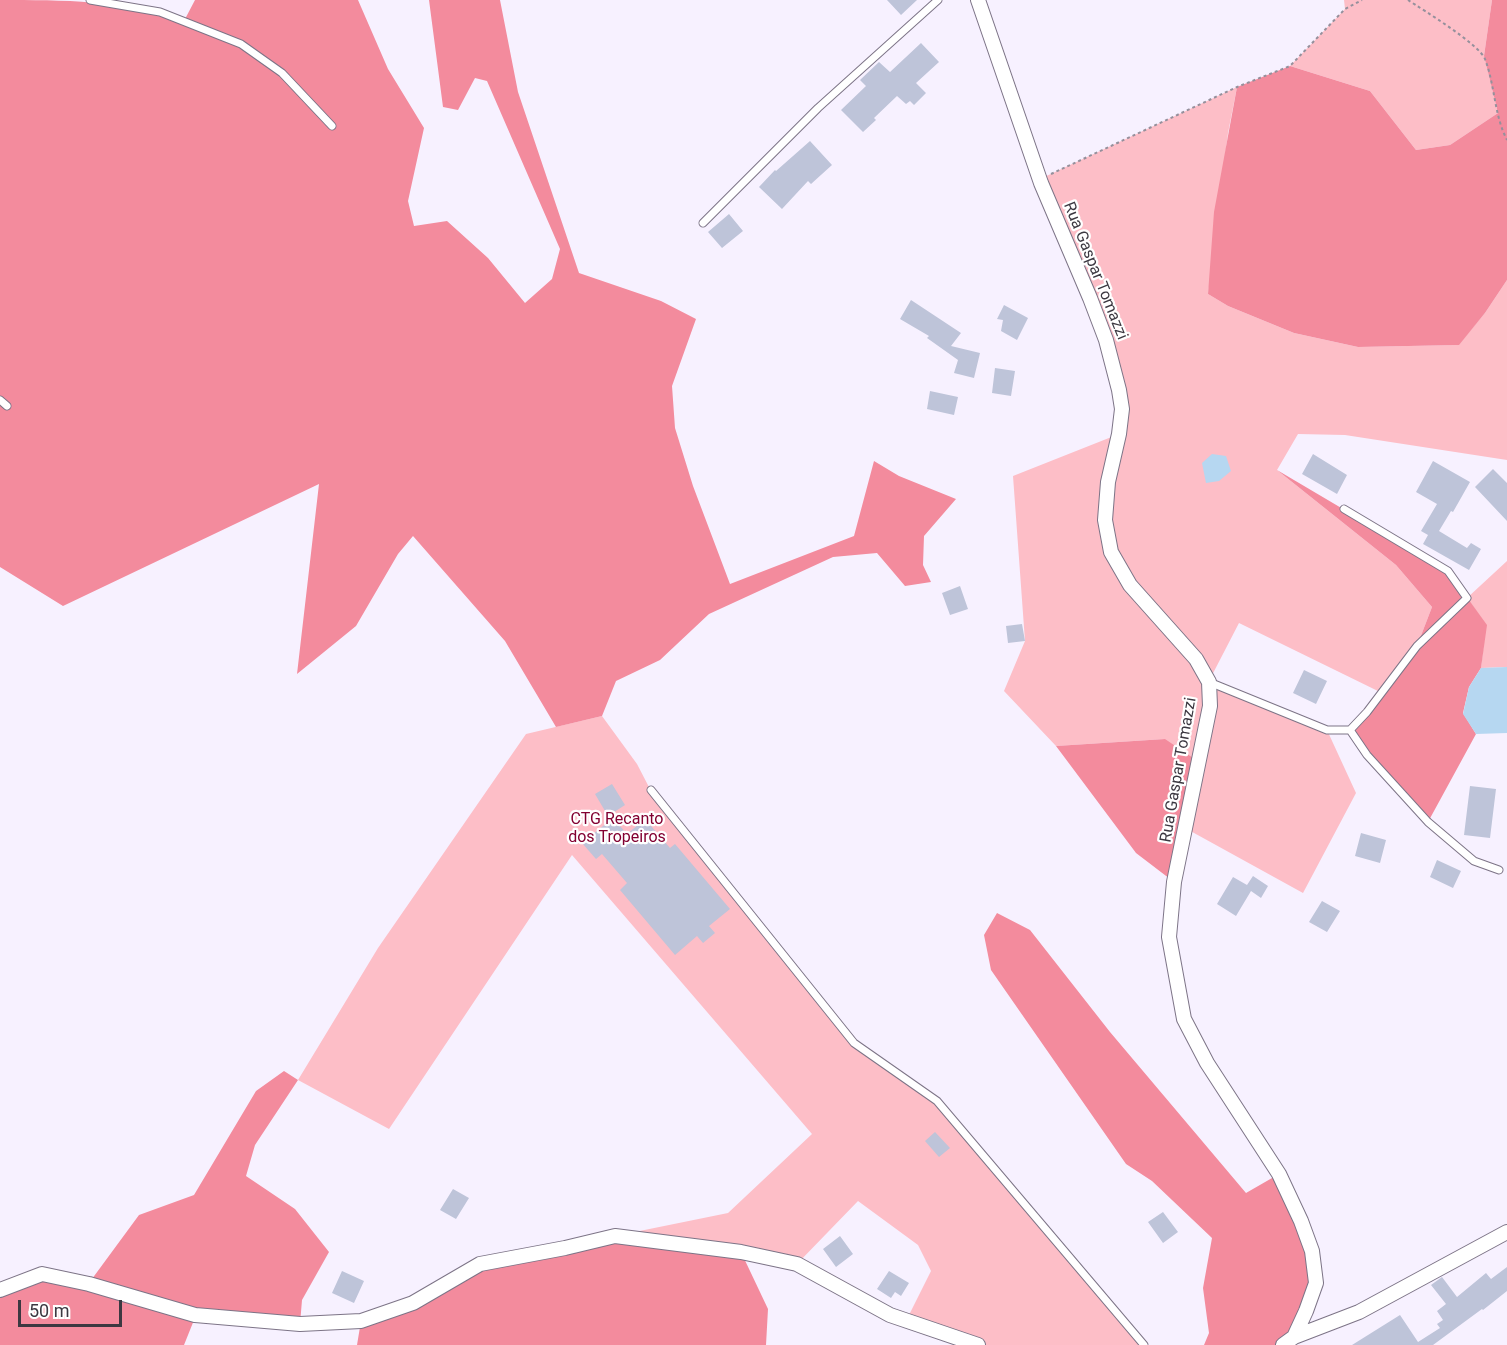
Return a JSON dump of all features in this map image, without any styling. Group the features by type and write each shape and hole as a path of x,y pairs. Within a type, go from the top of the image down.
{"street":[{"name":"Rua Gaspar Tomazzi","path":"978,0 1040,179 1106,340 1119,390 1122,409 1108,482 1105,520 1111,552 1130,585 1196,659 1209,682 1210,706 1174,882 1169,938 1184,1018 1207,1063 1279,1174 1312,1251 1316,1283 1306,1311 1288,1341"},
{"path":"1288,1341 1359,1312 1507,1232"},
{"path":"0,1290 42,1274 89,1284 195,1315 300,1324 361,1321 413,1303 480,1264 615,1236 741,1252 797,1264 890,1315 978,1345"}],"lane":[{"path":"90,0 160,12 241,44 282,73 332,126"},
{"path":"702,222 826,101 938,0"},
{"path":"0,400 7,406"},
{"path":"1209,682 1327,730 1350,730 1367,712 1417,646 1467,598 1448,571 1344,509"},
{"path":"1350,730 1367,755 1428,822 1474,861 1499,870"},
{"path":"651,790 854,1042 937,1101 1144,1345"}],"path":[{"path":"1040,179 1237,87 1290,66 1345,9 1362,0"},
{"path":"1408,0 1453,29 1484,56 1507,140"}],"green space":[{"path":"1344,0 1492,0 1484,56 1498,113 1450,145 1416,150 1370,91 1290,66 1345,9"},
{"path":"1237,87 1228,133 1208,294 1228,306 1294,333 1358,347 1458,345 1485,313 1507,280 1507,460 1345,435 1298,434 1277,470 1396,565 1432,607 1417,646 1382,693 1239,623 1209,681 1327,730 1356,793 1303,893 1185,828 1165,739 1056,746 1004,691 1025,641 1013,476 1119,434 1119,390 1040,179"},
{"path":"1507,561 1507,667 1481,668 1486,625 1467,598"},
{"path":"602,716 637,764 651,791 854,1042 937,1101 1144,1345 978,1345 906,1321 931,1271 918,1245 858,1201 797,1264 615,1236 728,1213 812,1134 572,855 389,1129 298,1080 378,948 526,734"}],"shaded area":[{"path":"0,0 70,1 116,5 184,21 195,0 358,0 388,69 424,128 408,201 414,226 447,221 488,258 525,303 552,279 560,249 487,81 475,78 458,110 443,107 429,0 500,0 518,92 579,273 661,301 696,319 672,386 675,428 693,486 730,584 854,536 874,461 899,476 956,499 924,536 923,565 931,582 905,586 877,553 833,557 709,614 660,660 616,681 602,716 556,727 505,641 413,536 398,554 356,626 297,674 319,484 63,606 0,567"},
{"path":"1492,0 1507,0 1507,280 1485,313 1459,345 1358,347 1294,333 1228,306 1208,294 1214,212 1237,87 1290,66 1370,91 1416,150 1450,145 1498,113 1484,56"},
{"path":"1277,470 1448,571 1487,625 1481,668 1469,687 1463,713 1476,734 1428,822 1350,730 1417,646 1432,607 1396,565"},
{"path":"1165,739 1199,762 1174,882 1136,853 1056,746"},
{"path":"997,913 1030,930 1110,1032 1246,1193 1279,1174 1316,1283 1283,1345 1204,1345 1209,1333 1203,1288 1212,1238 1152,1181 1126,1164 991,970 984,935"},
{"path":"284,1071 298,1080 255,1145 246,1176 295,1209 329,1252 302,1300 300,1324 196,1315 184,1345 0,1345 0,1290 42,1274 89,1283 139,1215 194,1195 256,1091"},
{"path":"615,1236 741,1252 768,1309 766,1345 357,1345 361,1321 480,1264"}],"water":[{"path":"1212,454 1226,456 1231,471 1219,481 1206,483 1202,463"},
{"path":"1507,667 1507,733 1476,734 1463,714 1469,687 1481,668"}],"building":[{"path":"887,0 917,0 901,15"},
{"path":"921,43 939,62 916,83 926,93 914,105 910,101 906,104 897,96 863,132 841,110 866,86 860,80 879,62 890,72"},
{"path":"810,141 832,165 811,184 808,181 782,209 759,187 775,170"},
{"path":"729,214 743,231 722,248 708,232"},
{"path":"911,300 961,333 951,346 980,353 974,378 954,373 958,360 927,338 929,336 900,319"},
{"path":"1004,305 1028,318 1017,340 1001,331 1003,320 997,319"},
{"path":"995,368 1015,371 1011,396 992,393"},
{"path":"930,391 958,397 954,415 927,409"},
{"path":"1313,454 1347,475 1337,494 1302,474"},
{"path":"1433,461 1470,482 1439,531 1467,548 1471,543 1481,549 1469,570 1423,544 1428,535 1421,531 1437,504 1416,492"},
{"path":"1493,469 1507,483 1507,521 1475,487"},
{"path":"960,586 968,609 950,615 942,593"},
{"path":"1022,624 1025,641 1008,643 1006,626"},
{"path":"1304,670 1327,681 1316,704 1293,693"},
{"path":"612,784 625,805 608,816 595,794"},
{"path":"1470,786 1496,789 1490,838 1464,835"},
{"name":"CTG Recanto dos Tropeiros","path":"613,818 627,834 645,819 670,848 675,844 730,909 709,926 715,933 703,943 697,936 675,955 620,890 627,883 602,854 596,859 582,843"},
{"path":"1361,833 1386,840 1380,863 1355,856"},
{"path":"1437,860 1461,871 1453,888 1430,877"},
{"path":"1253,876 1268,886 1261,898 1251,891 1236,916 1217,904 1233,877 1247,885"},
{"path":"1322,901 1340,911 1327,932 1309,922"},
{"path":"935,1132 950,1148 939,1157 925,1141"},
{"path":"453,1189 469,1198 456,1219 440,1210"},
{"path":"1163,1212 1178,1232 1163,1243 1148,1222"},
{"path":"840,1236 853,1254 836,1267 823,1249"},
{"path":"1507,1267 1507,1291 1433,1345 1352,1345 1400,1315 1418,1342 1440,1328 1437,1324 1443,1320 1437,1311 1446,1304 1431,1285 1442,1277 1457,1297 1486,1273 1491,1279"},
{"path":"342,1271 364,1281 354,1303 332,1293"},
{"path":"889,1271 909,1283 901,1296 895,1292 891,1298 877,1289"}]}
